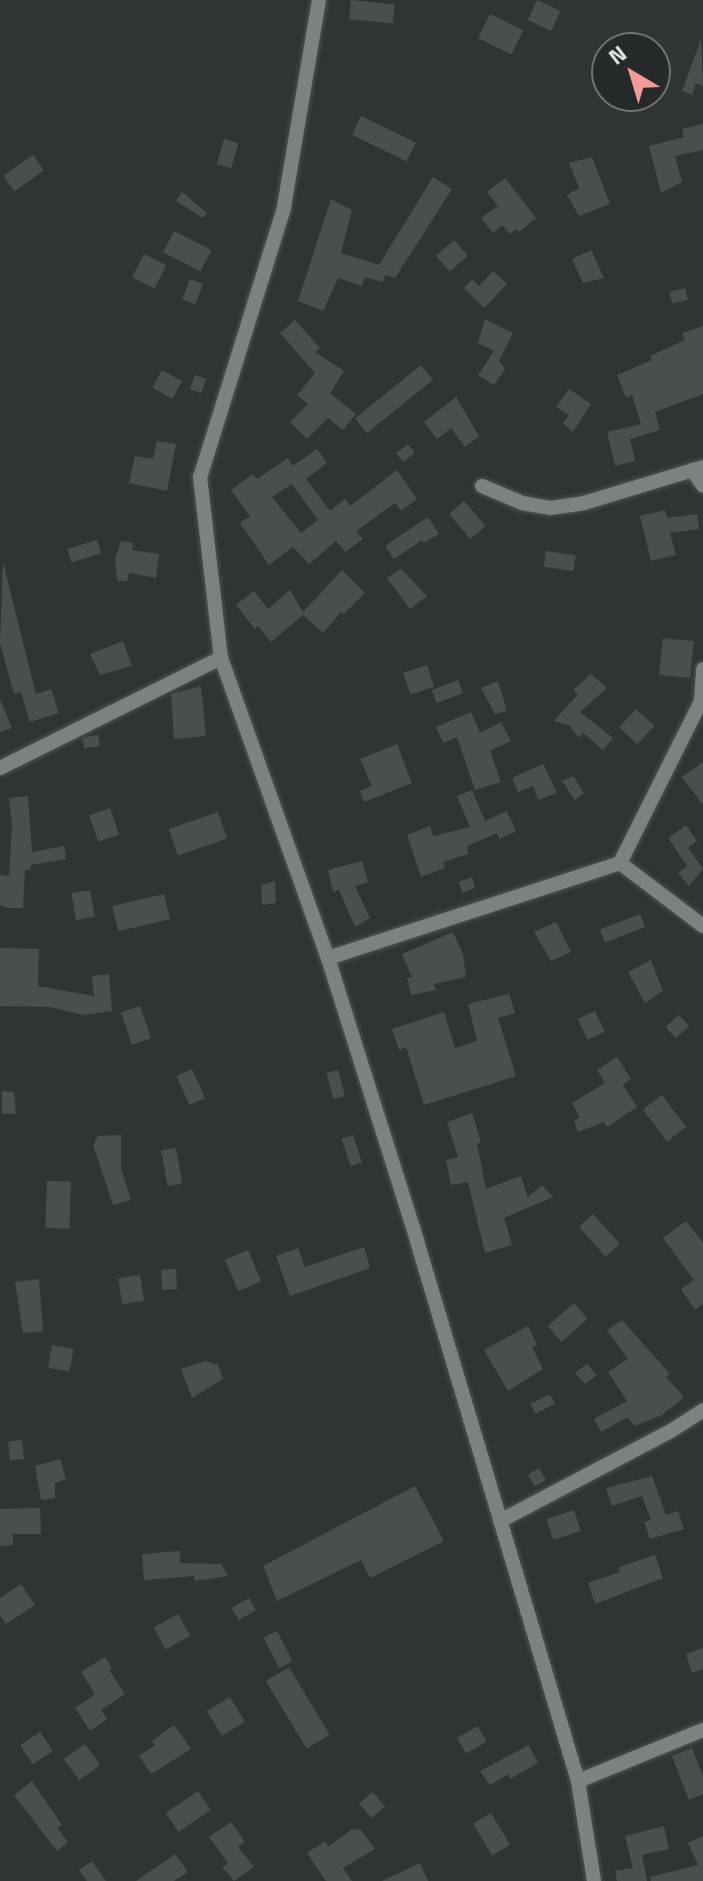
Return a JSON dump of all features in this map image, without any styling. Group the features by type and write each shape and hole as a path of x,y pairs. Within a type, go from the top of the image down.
{"street":[{"path":"319,0 284,208 200,477 221,658 328,958 417,1241 578,1781 594,1881"},
{"path":"482,486 522,503 550,508 584,503 698,468 703,486"},
{"path":"0,768 221,658"},
{"path":"328,958 620,863 701,701 703,669"},
{"path":"620,863 703,926"},
{"path":"500,1521 703,1410"},
{"path":"578,1781 703,1730"}],"building":[{"path":"351,0 395,5 393,23 349,19"},
{"path":"537,0 561,11 551,31 528,20"},
{"path":"490,14 523,30 511,54 478,38"},
{"path":"701,39 703,86 696,83 692,95 682,91"},
{"path":"361,116 416,143 407,162 352,135"},
{"path":"703,124 703,150 675,156 682,182 661,193 649,146 684,137 682,129"},
{"path":"224,139 238,143 231,168 217,164"},
{"path":"33,155 44,171 14,191 4,176"},
{"path":"592,157 610,204 579,216 567,195 579,188 569,163"},
{"path":"433,177 452,189 395,278 385,275 383,282 365,277 362,286 338,278 323,311 298,301 331,199 352,210 341,253 379,265"},
{"path":"505,178 536,218 519,232 516,229 510,234 502,225 493,233 481,218 498,206 487,192"},
{"path":"182,192 207,213 203,218 176,201"},
{"path":"174,231 211,250 201,271 163,252"},
{"path":"454,240 468,256 450,272 436,256"},
{"path":"591,250 604,278 583,283 572,259"},
{"path":"144,254 166,265 154,289 132,277"},
{"path":"493,271 507,284 484,308 464,288 472,279 479,286"},
{"path":"190,279 203,284 195,305 182,300"},
{"path":"685,288 688,300 672,304 669,292"},
{"path":"485,319 513,333 499,361 505,369 494,385 478,375 494,351 478,343"},
{"path":"295,320 320,348 315,352 344,371 330,393 356,414 343,430 328,418 307,439 290,422 308,404 297,395 315,373 280,333"},
{"path":"703,326 703,394 655,412 660,430 630,439 635,461 615,466 607,432 641,424 632,395 626,398 617,375 652,360 650,356 685,340 682,333"},
{"path":"421,365 433,380 367,433 355,418"},
{"path":"162,370 182,381 172,399 152,387"},
{"path":"195,375 206,379 201,393 190,389"},
{"path":"569,389 591,404 573,432 563,423 569,415 556,407"},
{"path":"456,397 479,436 465,447 451,428 437,439 424,422"},
{"path":"157,441 176,444 167,491 129,483 135,456 153,459"},
{"path":"408,444 415,453 403,462 396,453"},
{"path":"317,449 327,463 306,479 330,511 345,499 350,506 397,470 417,499 401,511 395,503 356,531 363,539 345,552 336,541 309,564 293,547 269,565 240,523 250,516 231,490 253,474 257,479 288,458 293,466","holes":["292,484 318,520 301,533 272,497"]},
{"path":"464,501 486,526 471,539 449,514"},
{"path":"665,510 667,518 697,514 699,529 670,533 676,555 651,561 640,516"},
{"path":"428,517 439,534 424,543 422,540 394,559 385,546"},
{"path":"97,540 101,553 71,562 67,549"},
{"path":"121,541 133,543 132,550 159,554 156,578 129,573 127,581 117,581 115,560"},
{"path":"546,551 576,555 573,571 544,567"},
{"path":"3,562 36,694 51,689 59,713 30,722 21,692 14,694 0,643"},
{"path":"401,569 427,596 410,609 387,578"},
{"path":"342,570 365,593 344,614 341,612 323,633 303,615 271,642 258,626 255,629 236,605 254,591 268,609 290,590 303,612"},
{"path":"663,638 694,641 690,678 659,675"},
{"path":"123,641 132,666 100,675 90,654"},
{"path":"427,665 434,687 410,695 403,673"},
{"path":"591,674 607,688 580,712 613,738 603,750 583,733 579,738 569,725 554,721 578,694 573,690"},
{"path":"458,680 463,693 437,703 432,690"},
{"path":"498,681 507,711 495,714 481,688"},
{"path":"201,686 206,736 174,739 171,694"},
{"path":"0,699 12,728 0,732"},
{"path":"636,709 654,726 637,744 619,727"},
{"path":"471,712 480,733 501,722 511,741 490,751 501,782 475,790 457,737 443,743 436,727"},
{"path":"98,735 100,746 84,749 82,738"},
{"path":"397,744 412,783 364,802 360,791 372,786 360,759"},
{"path":"703,762 703,805 682,777"},
{"path":"543,764 557,793 538,800 533,786 518,792 512,778"},
{"path":"573,776 584,793 575,800 562,781"},
{"path":"472,790 485,821 507,811 516,831 499,839 497,833 467,846 468,854 443,862 445,868 421,877 407,835 430,826 433,836 470,827 457,796"},
{"path":"28,796 32,852 64,846 66,859 31,865 30,870 25,870 23,908 8,908 0,905 0,875 9,876 12,825 9,798"},
{"path":"110,808 119,834 98,842 89,815"},
{"path":"218,812 227,838 178,855 169,829"},
{"path":"686,825 697,841 688,848 703,869 689,886 678,873 687,866 668,838"},
{"path":"362,861 368,882 355,886 370,918 355,927 339,890 333,892 328,870"},
{"path":"472,877 475,888 462,893 459,882"},
{"path":"275,881 276,903 262,905 261,885"},
{"path":"90,890 95,917 76,920 71,893"},
{"path":"164,894 170,919 118,931 112,906"},
{"path":"640,914 645,927 605,942 600,929"},
{"path":"556,922 571,952 551,961 534,932"},
{"path":"453,932 463,954 466,977 434,984 436,990 411,995 407,978 412,977 402,954"},
{"path":"0,948 39,949 38,986 94,996 92,976 109,974 112,1011 84,1015 50,1007 0,1006"},
{"path":"651,960 663,991 645,1003 628,972"},
{"path":"509,994 515,1013 498,1018 516,1076 424,1105 406,1047 399,1050 392,1029 444,1012 455,1048 477,1041 468,1004"},
{"path":"140,1006 151,1038 132,1045 121,1013"},
{"path":"595,1011 605,1032 588,1040 578,1019"},
{"path":"679,1015 689,1026 676,1038 666,1027"},
{"path":"617,1057 631,1079 623,1085 637,1107 607,1127 604,1122 578,1132 574,1120 580,1118 572,1103 605,1083 597,1070"},
{"path":"192,1069 205,1098 189,1105 176,1076"},
{"path":"338,1070 345,1096 333,1099 326,1073"},
{"path":"2,1091 14,1092 16,1114 2,1114"},
{"path":"662,1095 686,1127 667,1141 643,1109"},
{"path":"472,1113 481,1142 477,1144 486,1189 521,1176 528,1197 542,1185 553,1197 504,1218 512,1245 485,1253 468,1182 451,1185 446,1160 458,1157 447,1122"},
{"path":"121,1135 121,1168 131,1200 113,1205 93,1145 98,1136"},
{"path":"353,1135 362,1163 351,1166 342,1139"},
{"path":"176,1148 182,1183 167,1186 161,1151"},
{"path":"47,1181 71,1182 69,1229 45,1228"},
{"path":"593,1214 620,1244 606,1256 579,1227"},
{"path":"686,1221 703,1243 703,1304 695,1310 681,1289 694,1280 663,1238"},
{"path":"364,1247 370,1268 290,1296 276,1256 298,1248 305,1267"},
{"path":"248,1250 261,1281 238,1291 225,1260"},
{"path":"176,1269 177,1289 162,1290 161,1270"},
{"path":"140,1275 144,1301 122,1304 118,1278"},
{"path":"39,1279 43,1331 23,1333 15,1282"},
{"path":"574,1303 588,1319 561,1342 548,1326"},
{"path":"622,1320 670,1374 666,1377 684,1397 662,1415 634,1426 628,1417 601,1432 594,1419 627,1401 608,1372 628,1359 607,1330"},
{"path":"528,1326 537,1345 532,1347 543,1369 508,1391 484,1350"},
{"path":"52,1345 74,1349 70,1371 48,1368"},
{"path":"206,1361 218,1365 223,1379 192,1398 181,1369"},
{"path":"587,1364 597,1375 585,1384 575,1373"},
{"path":"550,1394 555,1404 535,1414 530,1404"},
{"path":"22,1440 24,1459 10,1460 8,1441"},
{"path":"60,1459 66,1479 55,1483 55,1498 41,1500 35,1466"},
{"path":"539,1468 546,1480 535,1487 528,1474"},
{"path":"652,1476 666,1515 678,1511 684,1529 650,1539 644,1522 651,1520 642,1496 612,1506 606,1488"},
{"path":"415,1486 444,1541 370,1578 361,1560 277,1601 263,1566"},
{"path":"40,1508 41,1534 13,1534 13,1545 0,1546 0,1509"},
{"path":"574,1510 581,1531 553,1540 546,1519"},
{"path":"180,1551 180,1563 221,1564 228,1576 195,1581 194,1576 144,1580 142,1554"},
{"path":"655,1555 663,1578 595,1604 588,1583 620,1572 619,1567"},
{"path":"21,1584 35,1605 6,1624 0,1615 0,1598"},
{"path":"249,1598 256,1610 239,1620 232,1608"},
{"path":"178,1614 190,1636 166,1649 154,1628"},
{"path":"277,1631 292,1661 279,1668 264,1638"},
{"path":"703,1648 703,1669 692,1673 686,1654"},
{"path":"105,1657 112,1668 109,1670 125,1694 101,1710 107,1719 90,1731 75,1708 95,1694 81,1672"},
{"path":"289,1667 330,1735 307,1749 266,1681"},
{"path":"230,1697 245,1722 222,1736 207,1711"},
{"path":"174,1725 191,1749 151,1774 139,1756 155,1745 152,1741"},
{"path":"478,1726 487,1742 466,1753 457,1738"},
{"path":"40,1732 53,1751 33,1764 20,1745"},
{"path":"85,1744 100,1765 79,1780 64,1759"},
{"path":"529,1745 538,1763 510,1779 508,1774 490,1785 480,1771"},
{"path":"692,1748 703,1776 703,1794 689,1800 672,1756"},
{"path":"32,1781 62,1825 57,1828 68,1842 57,1851 14,1795"},
{"path":"198,1791 211,1810 179,1832 166,1813"},
{"path":"373,1792 385,1807 371,1818 359,1803"},
{"path":"491,1813 510,1845 492,1856 473,1824"},
{"path":"231,1822 245,1842 238,1847 254,1867 234,1881 222,1867 228,1863 209,1837"},
{"path":"664,1826 669,1849 642,1855 647,1881 617,1881 615,1871 633,1868 625,1836"},
{"path":"352,1829 361,1830 375,1849 343,1868 352,1881 326,1881 307,1853 325,1841 328,1847"},
{"path":"703,1836 703,1881 651,1881 650,1877 698,1865 688,1843"},
{"path":"175,1854 188,1872 174,1881 136,1881"},
{"path":"92,1861 106,1881 87,1881 79,1870"},
{"path":"420,1863 428,1881 382,1881"}]}
